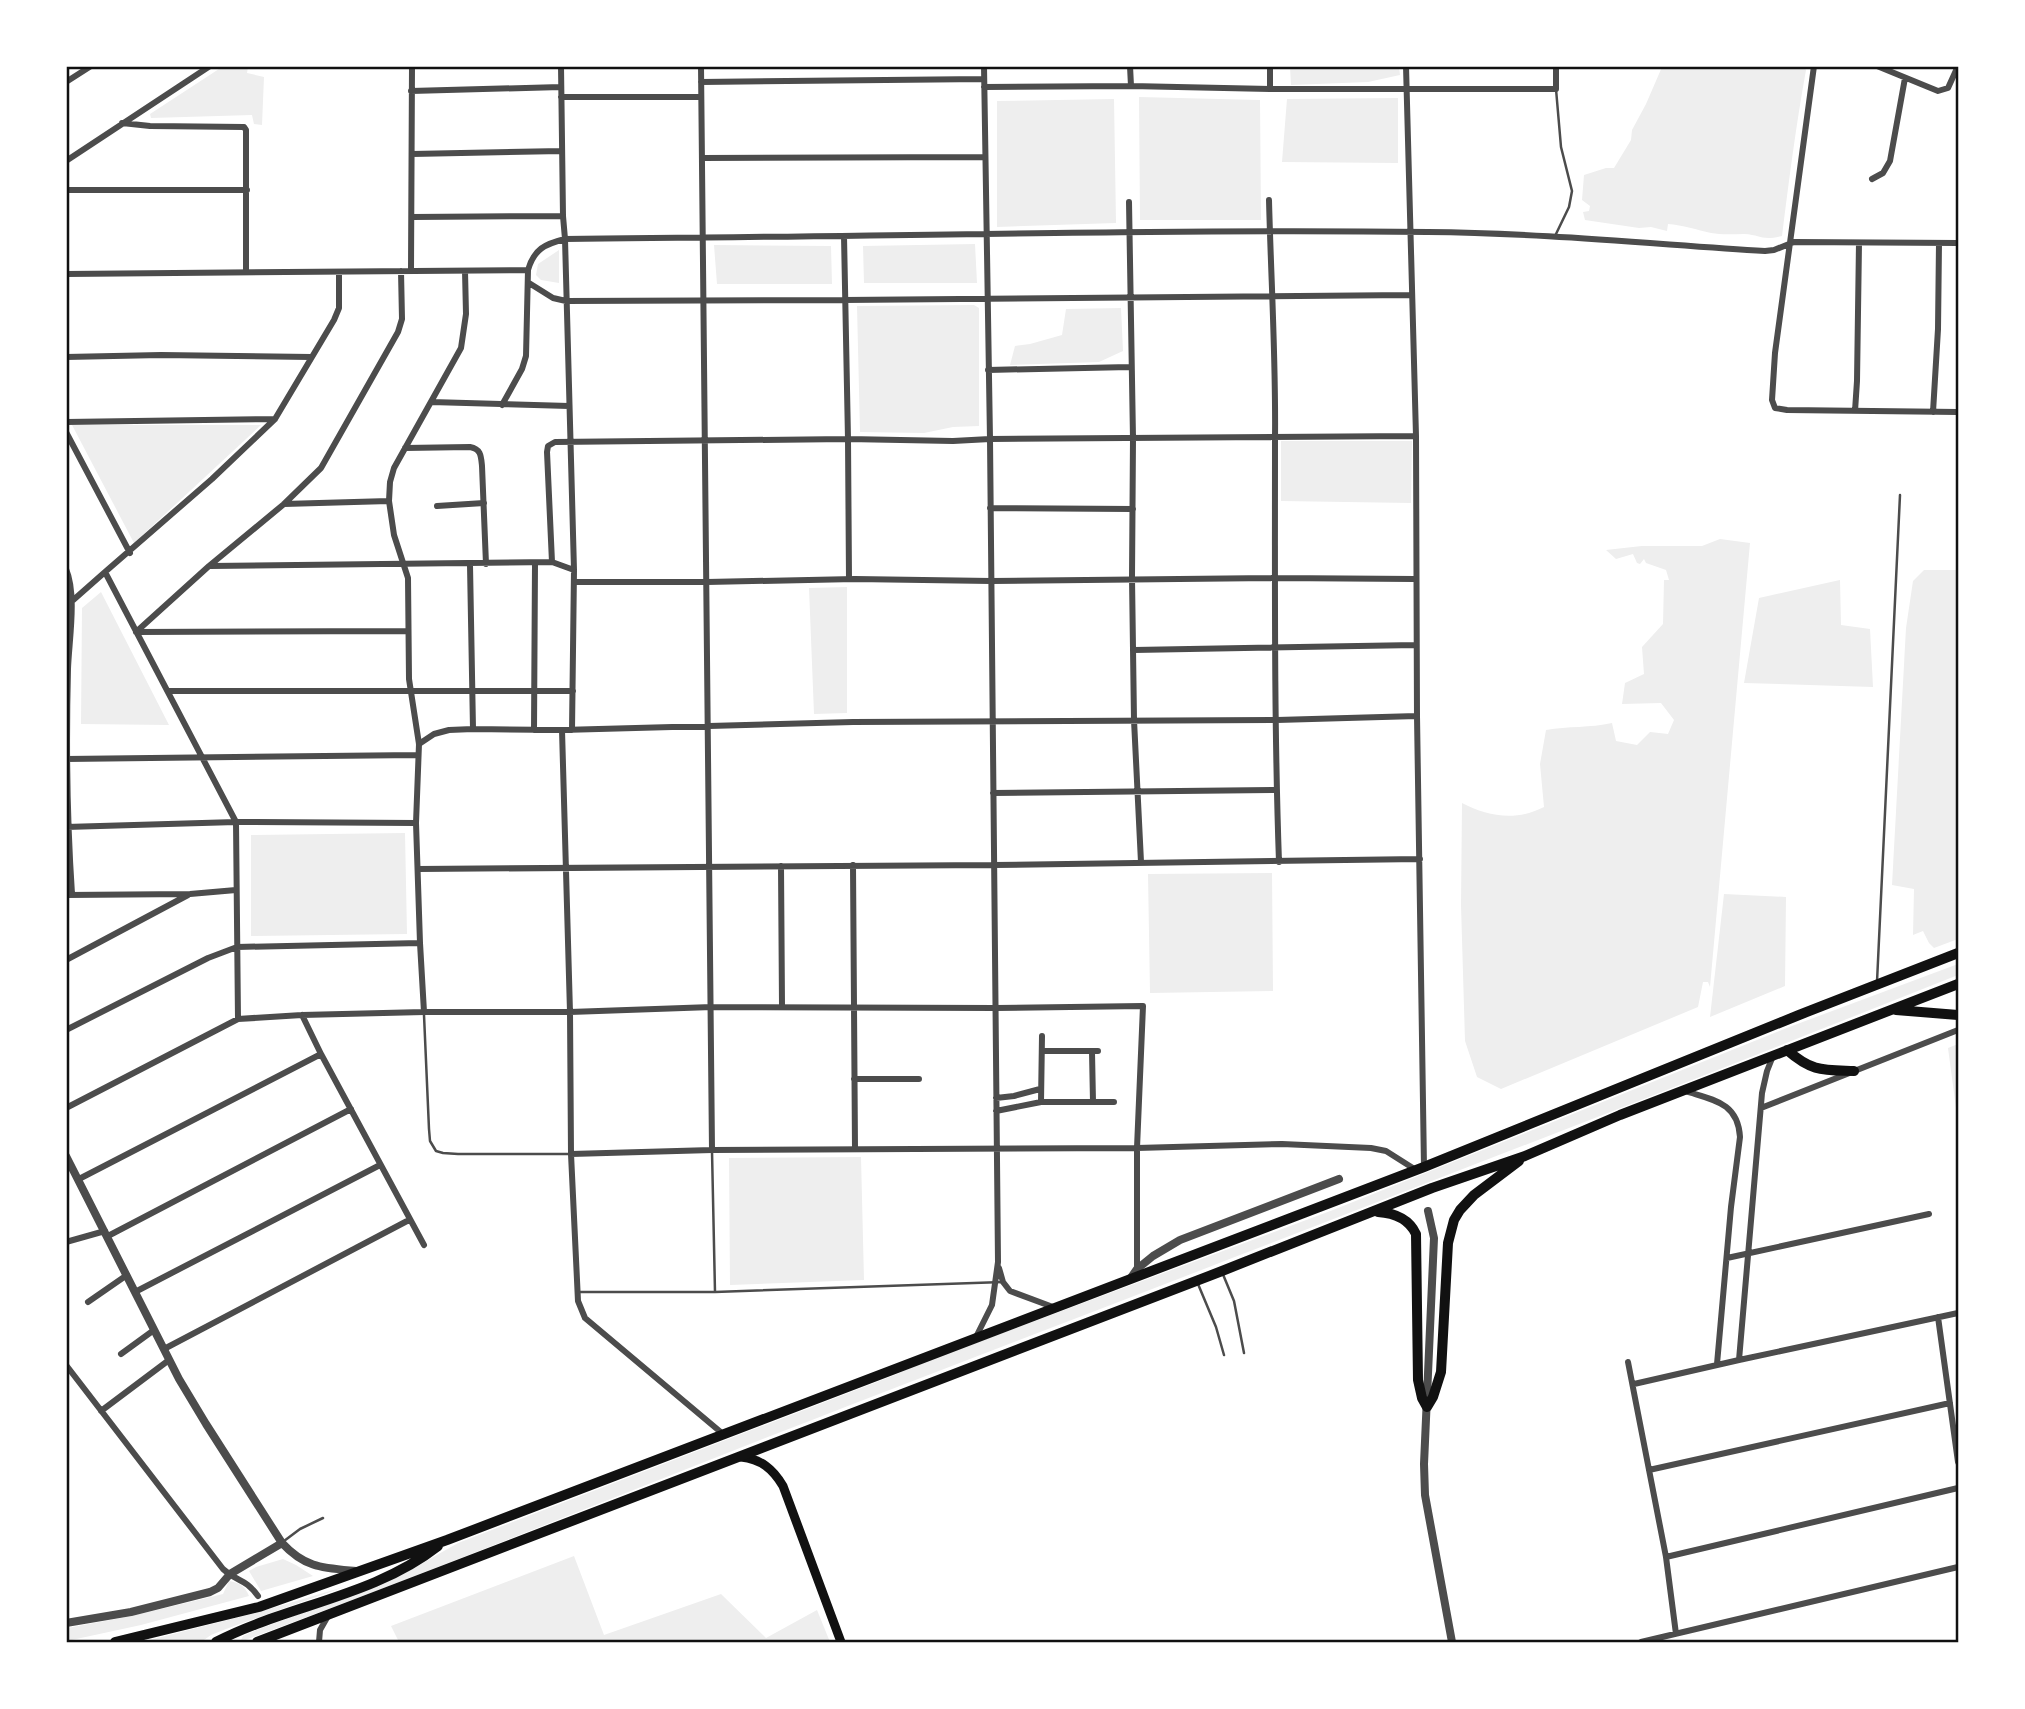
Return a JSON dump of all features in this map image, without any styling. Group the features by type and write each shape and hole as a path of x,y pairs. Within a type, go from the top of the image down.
{"main road":[{"path":"116,1643 259,1607 447,1539 1420,1168 1958,954"},
{"path":"257,1643 1222,1272 1432,1188 1525,1156 1620,1115 1958,984"},
{"path":"1892,1009 1958,1015"},
{"path":"1787,1050 1810,1067 1854,1071"},
{"path":"1427,1408 1441,1372 1448,1243 1454,1220 1474,1195 1525,1156"},
{"path":"1371,1213 1379,1211 1399,1216 1413,1227 1416,1234 1418,1380 1427,1408"},
{"path":"741,1457 754,1459 769,1467 783,1486 841,1643"},
{"path":"216,1643 383,1579 415,1562 447,1539"}],"street":[{"path":"66,82 80,70 91,66"},
{"path":"66,161 209,66"},
{"path":"411,271 412,66"},
{"path":"561,66 574,570 572,730"},
{"path":"701,66 712,1150"},
{"path":"976,1336 992,1305 998,1262 984,66"},
{"path":"1130,66 1130,86"},
{"path":"1270,66 1270,89"},
{"path":"571,1154 1282,1144 1371,1148 1386,1151 1420,1168 1416,436 1406,66"},
{"path":"701,82 984,83 1270,89 1556,89 1556,66"},
{"path":"1814,66 1774,353 1772,400 1775,408 1958,412"},
{"path":"1877,66 1938,92 1948,88 1958,66"},
{"path":"1872,178 1883,173 1890,161 1905,78"},
{"path":"411,91 561,87"},
{"path":"561,97 700,97"},
{"path":"122,123 244,127 247,190 246,272"},
{"path":"412,154 562,151"},
{"path":"702,158 985,157"},
{"path":"66,190 247,190"},
{"path":"1269,200 1273,295 1279,862"},
{"path":"1129,202 1134,720 1141,862"},
{"path":"412,217 563,216"},
{"path":"502,405 522,369 526,356 528,270 532,256 549,244 565,239 1129,232 1409,232 1555,237 1765,251 1789,243 1958,243"},
{"path":"844,236 849,579"},
{"path":"1855,411 1859,243"},
{"path":"1933,412 1939,243"},
{"path":"66,274 528,270"},
{"path":"136,632 209,566 284,504 321,468 398,332 402,319 401,271"},
{"path":"424,1012 416,823 419,744 409,679 408,578 394,536 389,501 390,482 394,468 461,348 466,314 465,271"},
{"path":"71,602 130,552 275,419 334,320 339,308 339,272"},
{"path":"528,283 553,298 566,300 1411,295"},
{"path":"66,357 311,357"},
{"path":"988,370 1130,367"},
{"path":"431,402 569,406"},
{"path":"66,422 275,419"},
{"path":"66,432 130,552"},
{"path":"552,562 548,446 555,442 1416,436"},
{"path":"405,449 470,447 480,452 486,564"},
{"path":"284,504 389,501"},
{"path":"437,506 484,503"},
{"path":"990,508 1133,509"},
{"path":"209,566 552,562 574,570"},
{"path":"534,730 535,563"},
{"path":"470,565 473,729"},
{"path":"66,569 72,587 67,759 69,894 190,894 236,890"},
{"path":"105,572 236,822 237,1019"},
{"path":"574,582 1415,579"},
{"path":"136,632 407,631"},
{"path":"1134,650 1416,645"},
{"path":"169,691 573,691"},
{"path":"419,744 434,734 473,729 572,730 853,722 1276,720 1417,716"},
{"path":"562,730 571,1154 576,1292 580,1310 585,1318 723,1434"},
{"path":"67,759 418,755"},
{"path":"993,793 1277,790"},
{"path":"67,827 236,822 416,823"},
{"path":"418,869 1420,859"},
{"path":"853,865 855,1148"},
{"path":"780,866 782,1006"},
{"path":"66,960 190,894"},
{"path":"66,1030 208,958 237,947 420,943"},
{"path":"66,1108 237,1019 302,1015 570,1012 712,1007 1143,1006 1137,1148 1137,1269"},
{"path":"302,1015 424,1245"},
{"path":"1761,1108 1958,1030"},
{"path":"1041,1102 1042,1036"},
{"path":"1043,1051 1095,1052 1093,1102"},
{"path":"79,1180 321,1054"},
{"path":"1738,1360 1761,1108 1767,1071 1774,1055"},
{"path":"854,1079 919,1079"},
{"path":"996,1098 1040,1089"},
{"path":"1685,1091 1726,1106 1739,1127 1717,1364"},
{"path":"996,1111 1041,1102 1114,1102"},
{"path":"66,1242 106,1233 351,1109"},
{"path":"67,1158 169,1360 206,1424 282,1543 293,1555 307,1564 357,1571"},
{"path":"135,1292 380,1165"},
{"path":"1130,1280 1137,1269 1161,1250 1180,1240 1339,1179"},
{"path":"1428,1211 1433,1238 1425,1495 1452,1643"},
{"path":"1727,1258 1929,1214"},
{"path":"164,1349 409,1220"},
{"path":"998,1262 1003,1282 1010,1292 1053,1307"},
{"path":"88,1303 127,1275"},
{"path":"1634,1384 1958,1312"},
{"path":"1938,1317 1958,1462"},
{"path":"121,1354 154,1330"},
{"path":"101,1411 169,1360"},
{"path":"1628,1362 1666,1557 1676,1634"},
{"path":"66,1365 223,1569 250,1585 258,1596"},
{"path":"1649,1470 1950,1403"},
{"path":"1666,1557 1958,1488"},
{"path":"66,1623 200,1596 218,1588 230,1574 282,1543"},
{"path":"1641,1643 1958,1567"},
{"path":"319,1643 320,1630 328,1616"}],"lane":[{"path":"1555,237 1569,207 1572,191 1561,147 1556,89"},
{"path":"1877,986 1900,495"},
{"path":"424,1012 430,1141 436,1151 458,1154 571,1154"},
{"path":"712,1150 715,1292"},
{"path":"1222,1272 1234,1301 1244,1353"},
{"path":"1197,1281 1224,1355"},
{"path":"576,1292 715,1292 1003,1282"},
{"path":"282,1543 300,1529 323,1518"}],"shaded area":[{"path":"222,67 248,67 247,73 264,77 262,125 254,124 252,115 151,118 150,114"},
{"path":"1290,67 1399,67 1400,75 1368,82 1291,85"},
{"path":"1662,67 1804,67 1806,70 1782,236 1765,238 1744,234 1715,234 1668,224 1667,231 1585,220 1583,212 1589,211 1590,206 1582,200 1584,175 1614,168 1631,140 1632,130"},
{"path":"1139,97 1260,100 1261,220 1140,220"},
{"path":"1398,98 1398,163 1282,162 1287,99"},
{"path":"1114,99 1116,223 997,227 997,101"},
{"path":"975,244 977,283 864,283 863,246"},
{"path":"714,245 831,246 832,284 717,284"},
{"path":"559,250 559,283 541,280 536,275 538,264"},
{"path":"974,305 979,308 979,426 953,427 924,433 860,432 857,306"},
{"path":"1121,308 1123,351 1099,362 1010,365 1015,346 1062,335 1066,309"},
{"path":"72,425 261,425 134,543"},
{"path":"1281,441 1412,441 1411,503 1281,501"},
{"path":"1720,539 1750,543 1710,987 1708,982 1703,982 1698,1007 1501,1089 1477,1077 1465,1041 1461,905 1462,803 1482,812 1503,816 1523,814 1544,807 1540,764 1546,730 1612,723 1616,741 1637,745 1650,732 1668,734 1674,720 1661,703 1622,704 1625,683 1644,674 1642,647 1663,624 1664,580 1669,580 1666,570 1646,563 1644,559 1640,564 1637,563 1633,554 1616,559 1606,550 1642,546 1702,546"},
{"path":"1924,570 1958,570 1958,939 1934,948 1923,931 1913,935 1914,889 1892,885 1906,628 1913,581"},
{"path":"1840,580 1841,625 1870,629 1873,687 1744,683 1759,598"},
{"path":"847,587 847,713 814,714 809,588"},
{"path":"101,592 169,725 81,724 82,608"},
{"path":"405,833 407,934 251,936 251,835"},
{"path":"1272,873 1273,991 1150,993 1148,874"},
{"path":"1724,894 1786,897 1785,986 1710,1017"},
{"path":"1958,964 1958,975 1820,1030 240,1642 243,1636 254,1631 400,1576 458,1543 919,1364 1333,1210 1792,1026"},
{"path":"1958,1044 1958,1123 1948,1048"},
{"path":"861,1157 864,1280 730,1285 729,1158"},
{"path":"574,1556 604,1635 721,1594 766,1638 817,1610 830,1642 399,1642 391,1626"},
{"path":"283,1559 313,1576 261,1591 249,1571"},
{"path":"229,1581 242,1586 249,1596 141,1625 67,1641 67,1628 132,1616 223,1594"},
{"path":"347,1586 226,1629 201,1642 142,1642 259,1612"}]}
